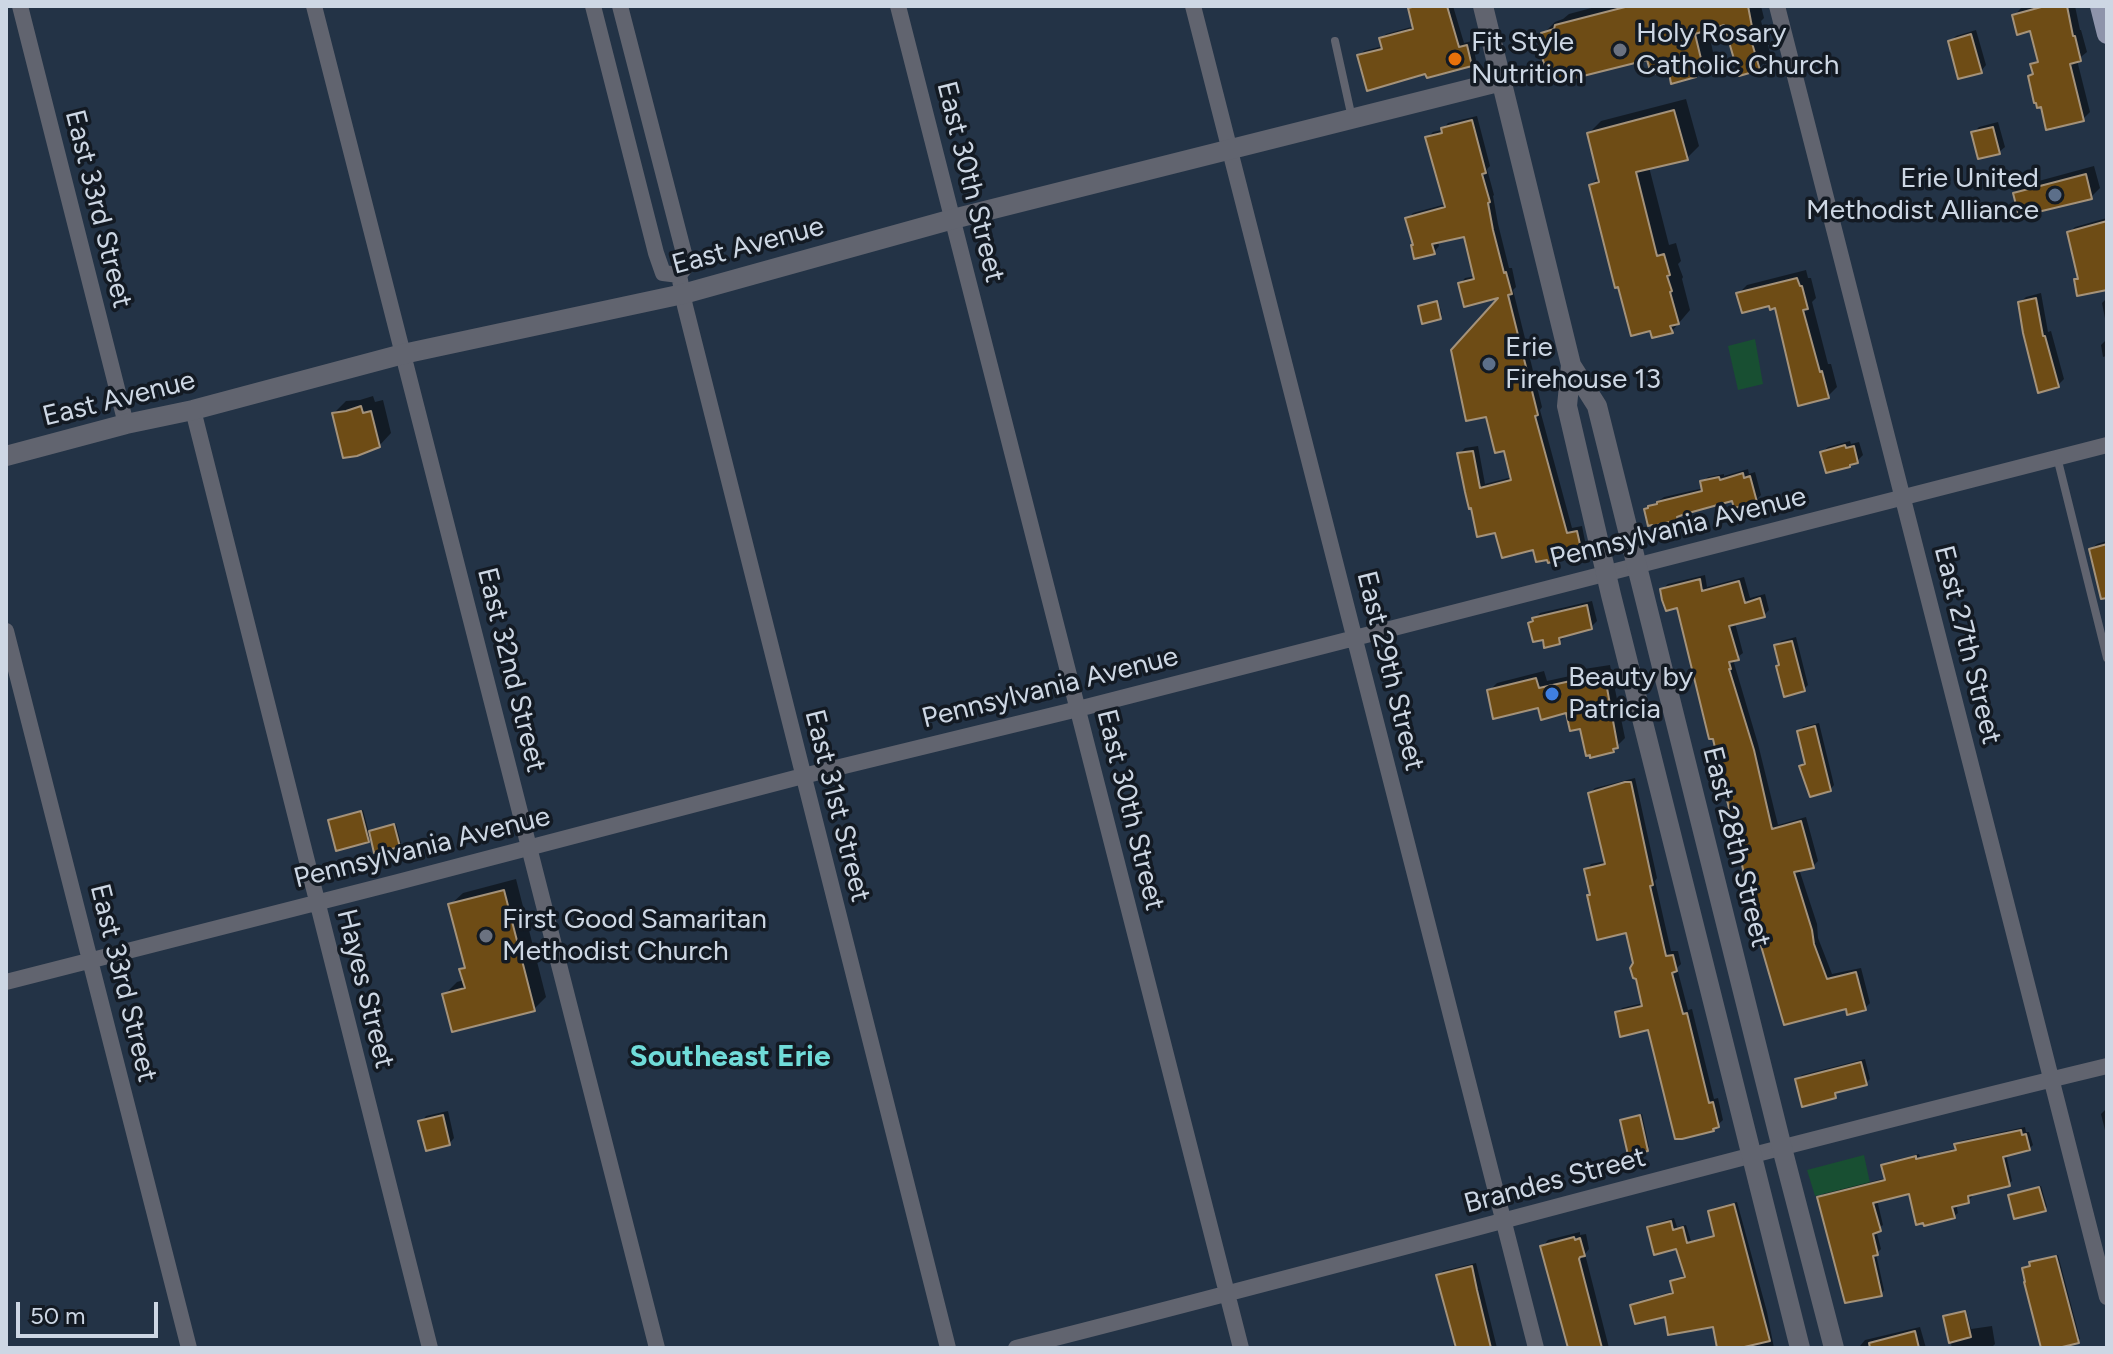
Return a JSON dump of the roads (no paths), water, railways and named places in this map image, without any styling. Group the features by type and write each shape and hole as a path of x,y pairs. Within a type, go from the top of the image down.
{"main road":[{"path":"2100,6 2107,34"}],"street":[{"name":"East 33rd Street","path":"20,6 126,424"},
{"name":"East 32nd Street","path":"314,6 657,1348"},
{"name":"East 31st Street","path":"593,6 656,253 663,273 681,285"},
{"name":"East 31st Street","path":"620,6 687,265 681,285 948,1348"},
{"name":"East 30th Street","path":"898,6 1241,1348"},
{"name":"East 29th Street","path":"1193,6 1536,1348"},
{"name":"East 28th Street","path":"1483,6 1571,365 1597,406 1834,1348"},
{"name":"East 27th Street","path":"1777,6 2107,1297"},
{"name":"East Avenue","path":"6,456 403,354 1502,81"},
{"name":"East 28th Street","path":"1571,365 1567,406 1800,1348"},
{"name":"Hayes Street","path":"193,410 430,1348"},
{"name":"Pennsylvania Avenue","path":"6,982 2107,445"},
{"name":"East 33rd Street","path":"6,631 189,1348"},
{"name":"Brandes Street","path":"1016,1348 2107,1066"}],"lane":[{"path":"1335,41 1352,119"},
{"path":"2057,457 2107,658"}],"place":[{"name":"Holy Rosary Catholic Church","path":"1620,50"},
{"name":"Fit Style Nutrition","path":"1455,59"},
{"name":"Erie United Methodist Alliance","path":"2055,195"},
{"name":"Erie Firehouse 13","path":"1489,364"},
{"name":"Beauty by Patricia","path":"1552,694"},
{"name":"First Good Samaritan Methodist Church","path":"486,936"}],"district":[{"name":"Southeast Erie","path":"730,1057"}]}
